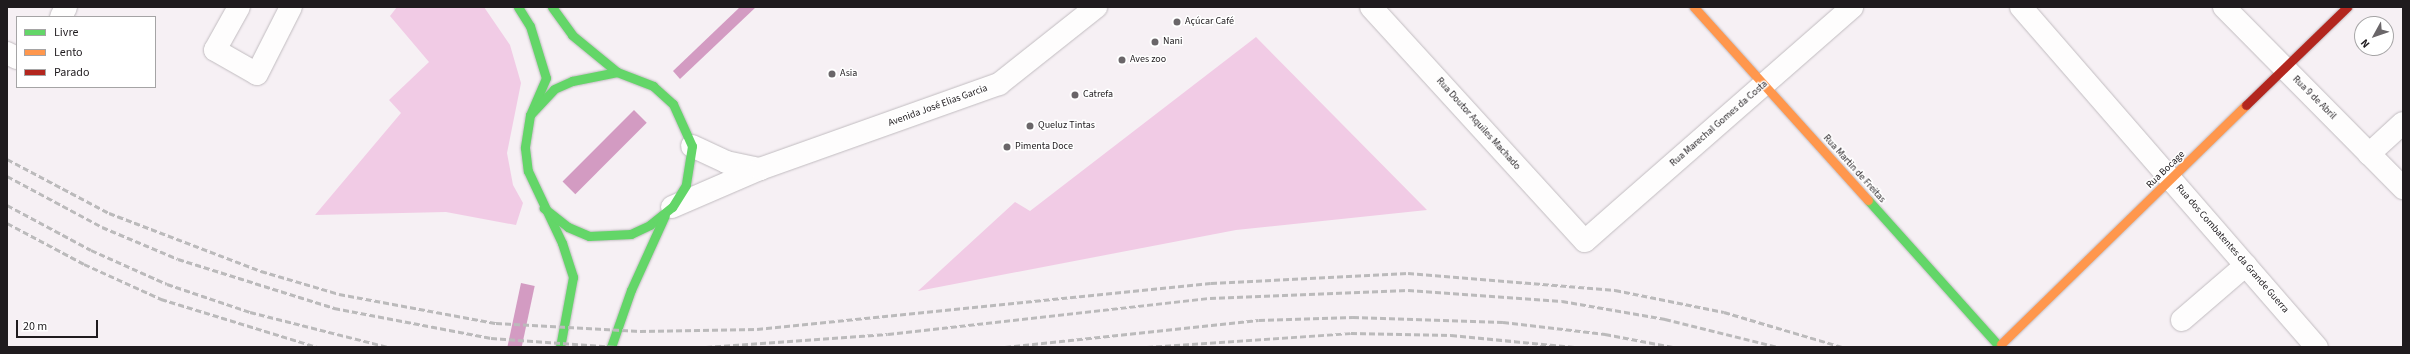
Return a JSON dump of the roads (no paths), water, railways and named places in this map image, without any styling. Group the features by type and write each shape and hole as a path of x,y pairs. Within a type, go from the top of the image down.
{"street":[{"path":"62,16 66,7"},
{"path":"238,7 215,50 257,74 291,7"},
{"path":"518,7 540,53 546,78 530,115 526,148 528,171 544,208 562,243 573,277 560,347"},
{"path":"552,7 572,35 617,72 652,86 673,104 685,124 692,146 686,185 668,211 630,290 612,347"},
{"name":"Avenida José Elias Garcia","path":"668,211 760,169 999,84 1096,7"},
{"name":"Rua Doutor Aquiles Machado","path":"1371,7 1585,241"},
{"name":"Rua Martin de Freitas","path":"1694,7 1998,346"},
{"name":"Rua Marechal Gomes da Costa","path":"1585,241 1852,7"},
{"name":"Rua dos Combatentes da Grande Guerra","path":"2022,7 2317,347"},
{"name":"Rua 9 de Abril","path":"2224,7 2403,188"},
{"name":"Rua Bocage","path":"1998,346 2286,69 2347,7"},
{"path":"7,53 16,58"},
{"path":"530,115 554,89 572,81 617,72"},
{"path":"2370,154 2403,123"},
{"path":"692,146 726,162 760,169"},
{"path":"544,208 568,227 590,236 631,234 668,211"},
{"path":"2182,320 2246,265"}],"railway":[{"path":"7,159 109,213 261,271 339,294 496,323 640,331 757,329 1211,283 1408,273 1615,290 1724,312 1842,347"},
{"path":"7,176 102,227 178,259 334,308 491,338 617,347"},
{"path":"7,205 91,250 167,284 250,312 388,347"},
{"path":"7,223 84,264 161,299 317,347"},
{"path":"706,347 888,334 1210,298 1408,290 1562,301 1665,319 1778,347"},
{"path":"1005,347 1259,320 1353,317 1503,322 1605,334 1673,347"},
{"path":"1147,347 1351,333 1451,335 1574,347"}],"place":[{"name":"Açúcar Café","path":"1177,22"},
{"name":"Nani","path":"1155,42"},
{"name":"Aves zoo","path":"1122,60"},
{"name":"Asia","path":"832,74"},
{"name":"Catrefa","path":"1075,95"},
{"name":"Queluz Tintas","path":"1030,126"},
{"name":"Pimenta Doce","path":"1007,147"}]}
